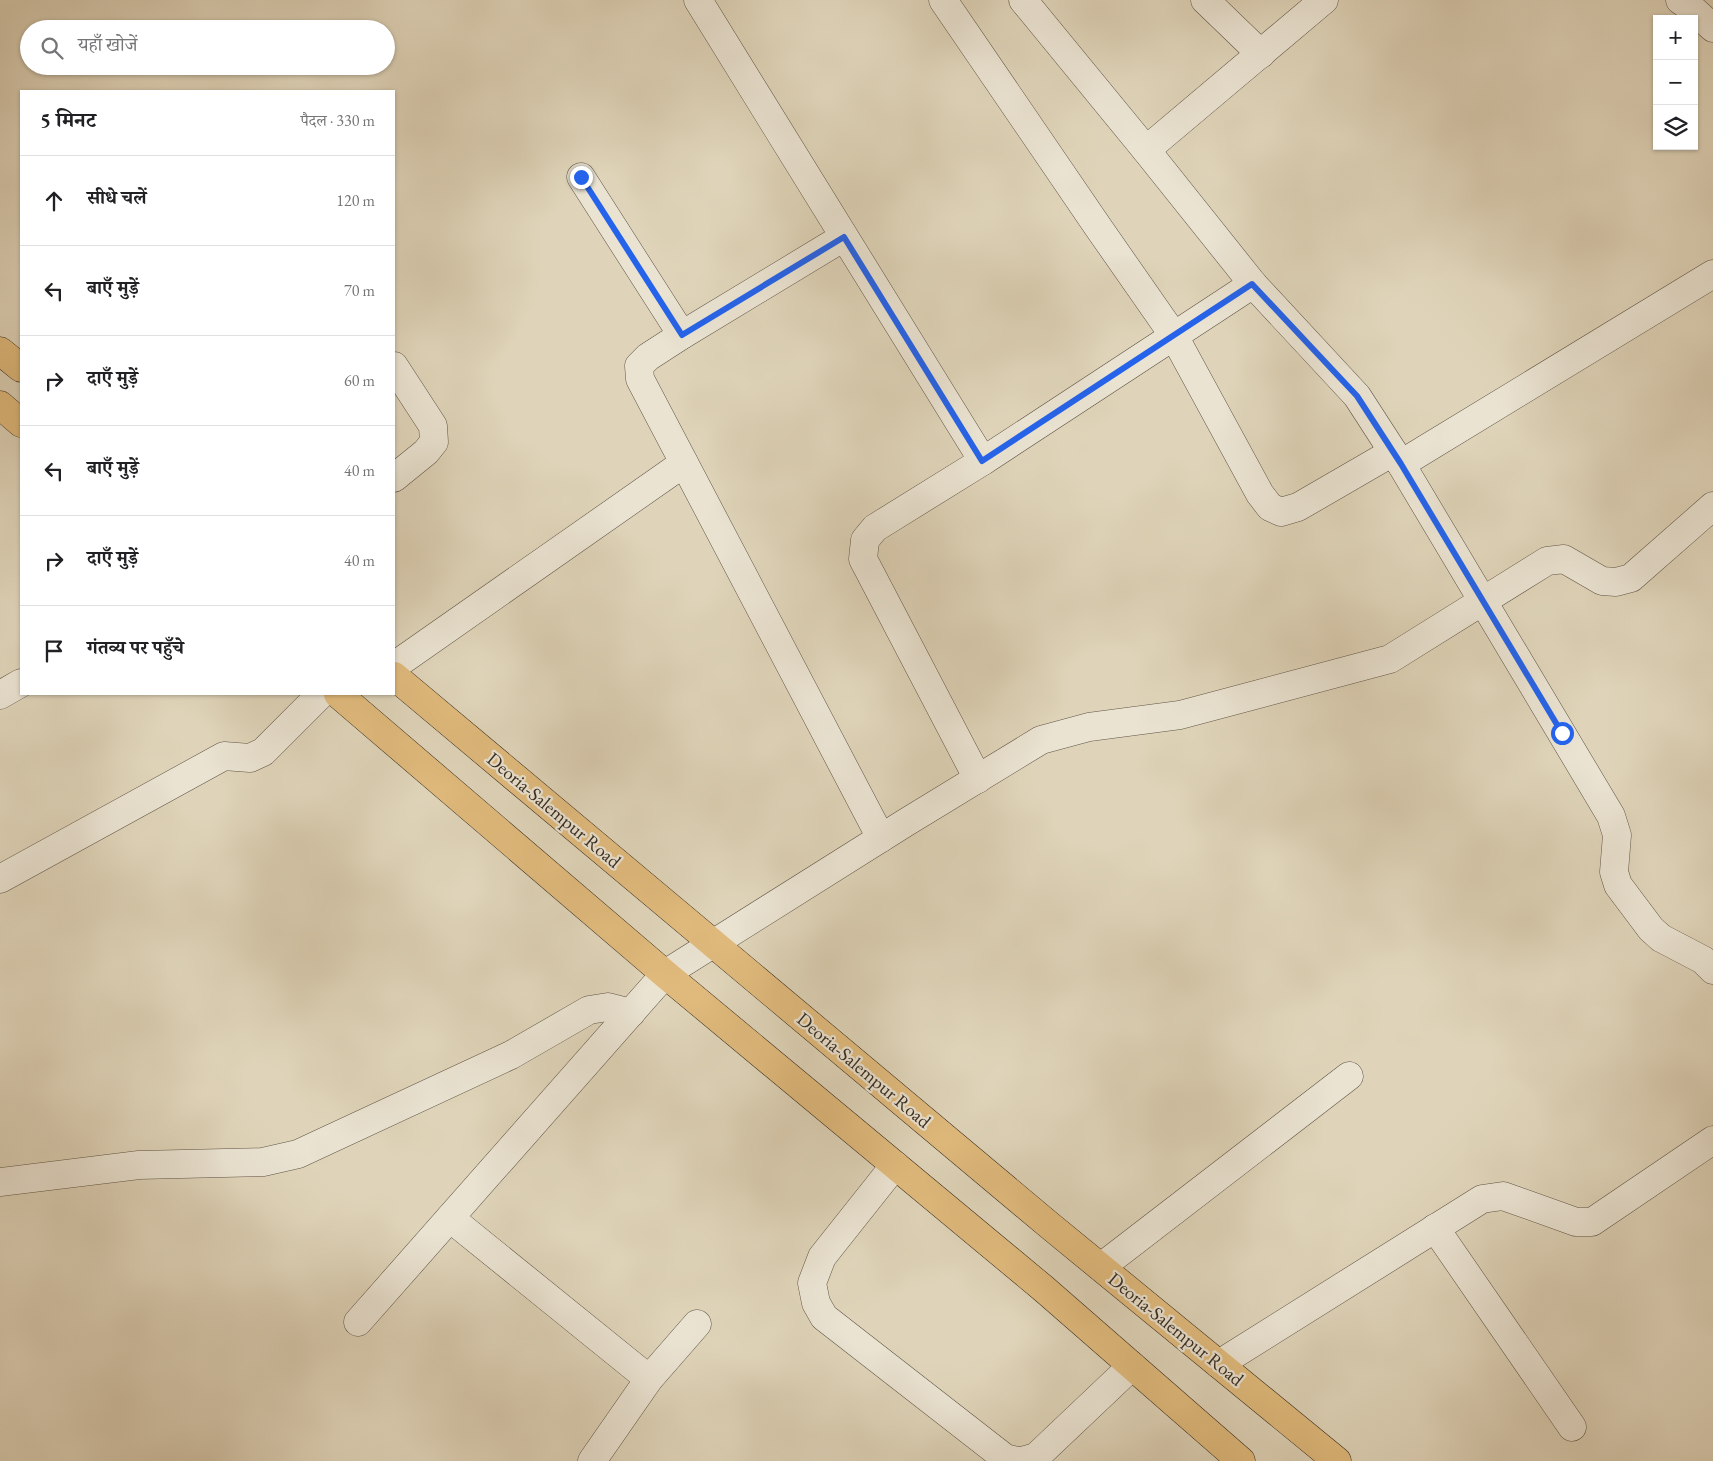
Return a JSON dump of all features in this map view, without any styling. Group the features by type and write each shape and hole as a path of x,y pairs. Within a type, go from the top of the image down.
{"highway":[{"path":"0,351 20,367"},
{"path":"0,405 20,422"},
{"name":"Deoria-Salempur Road","path":"395,677 1101,1268 1337,1461"},
{"path":"339,695 665,974 1044,1290 1241,1461"}],"street":[{"path":"698,0 982,461"},
{"path":"943,0 1174,336 1260,494 1270,507 1281,512 1298,506 1397,458 1713,274"},
{"path":"1022,0 1146,150 1252,284 1357,396 1397,458 1611,816 1617,835 1614,872 1618,885 1660,938 1703,960 1713,970"},
{"path":"1205,0 1261,54"},
{"path":"1146,150 1324,0"},
{"path":"1680,0 1713,28"},
{"path":"581,177 682,335"},
{"path":"844,237 682,335 648,357 639,366 640,379 881,838"},
{"path":"978,779 863,559 865,540 875,528 982,461 1252,284"},
{"path":"395,368 433,426 434,442 426,452 395,477"},
{"path":"395,665 684,463"},
{"path":"358,1322 665,974 1041,740 1089,727 1180,715 1390,659 1547,561 1564,559 1602,580 1616,582 1631,578 1713,506"},
{"path":"0,696 20,684"},
{"path":"0,879 224,756 250,758 263,752 320,695"},
{"path":"0,1182 139,1165 263,1162 298,1154 511,1055 590,1010 608,1007 631,1013"},
{"path":"1101,1268 1349,1076"},
{"path":"1219,1364 1482,1199 1504,1196 1576,1222 1592,1222 1713,1140"},
{"path":"895,1165 822,1257 812,1283 816,1303 824,1317 1005,1458 1017,1461"},
{"path":"450,1218 649,1378"},
{"path":"1435,1228 1572,1428"},
{"path":"592,1461 649,1378 697,1324"},
{"path":"1022,1461 1036,1456 1132,1366"}],"route":[{"path":"581,177 682,335 844,237 982,461 1252,284 1357,396 1384,436 1562,733"}]}
